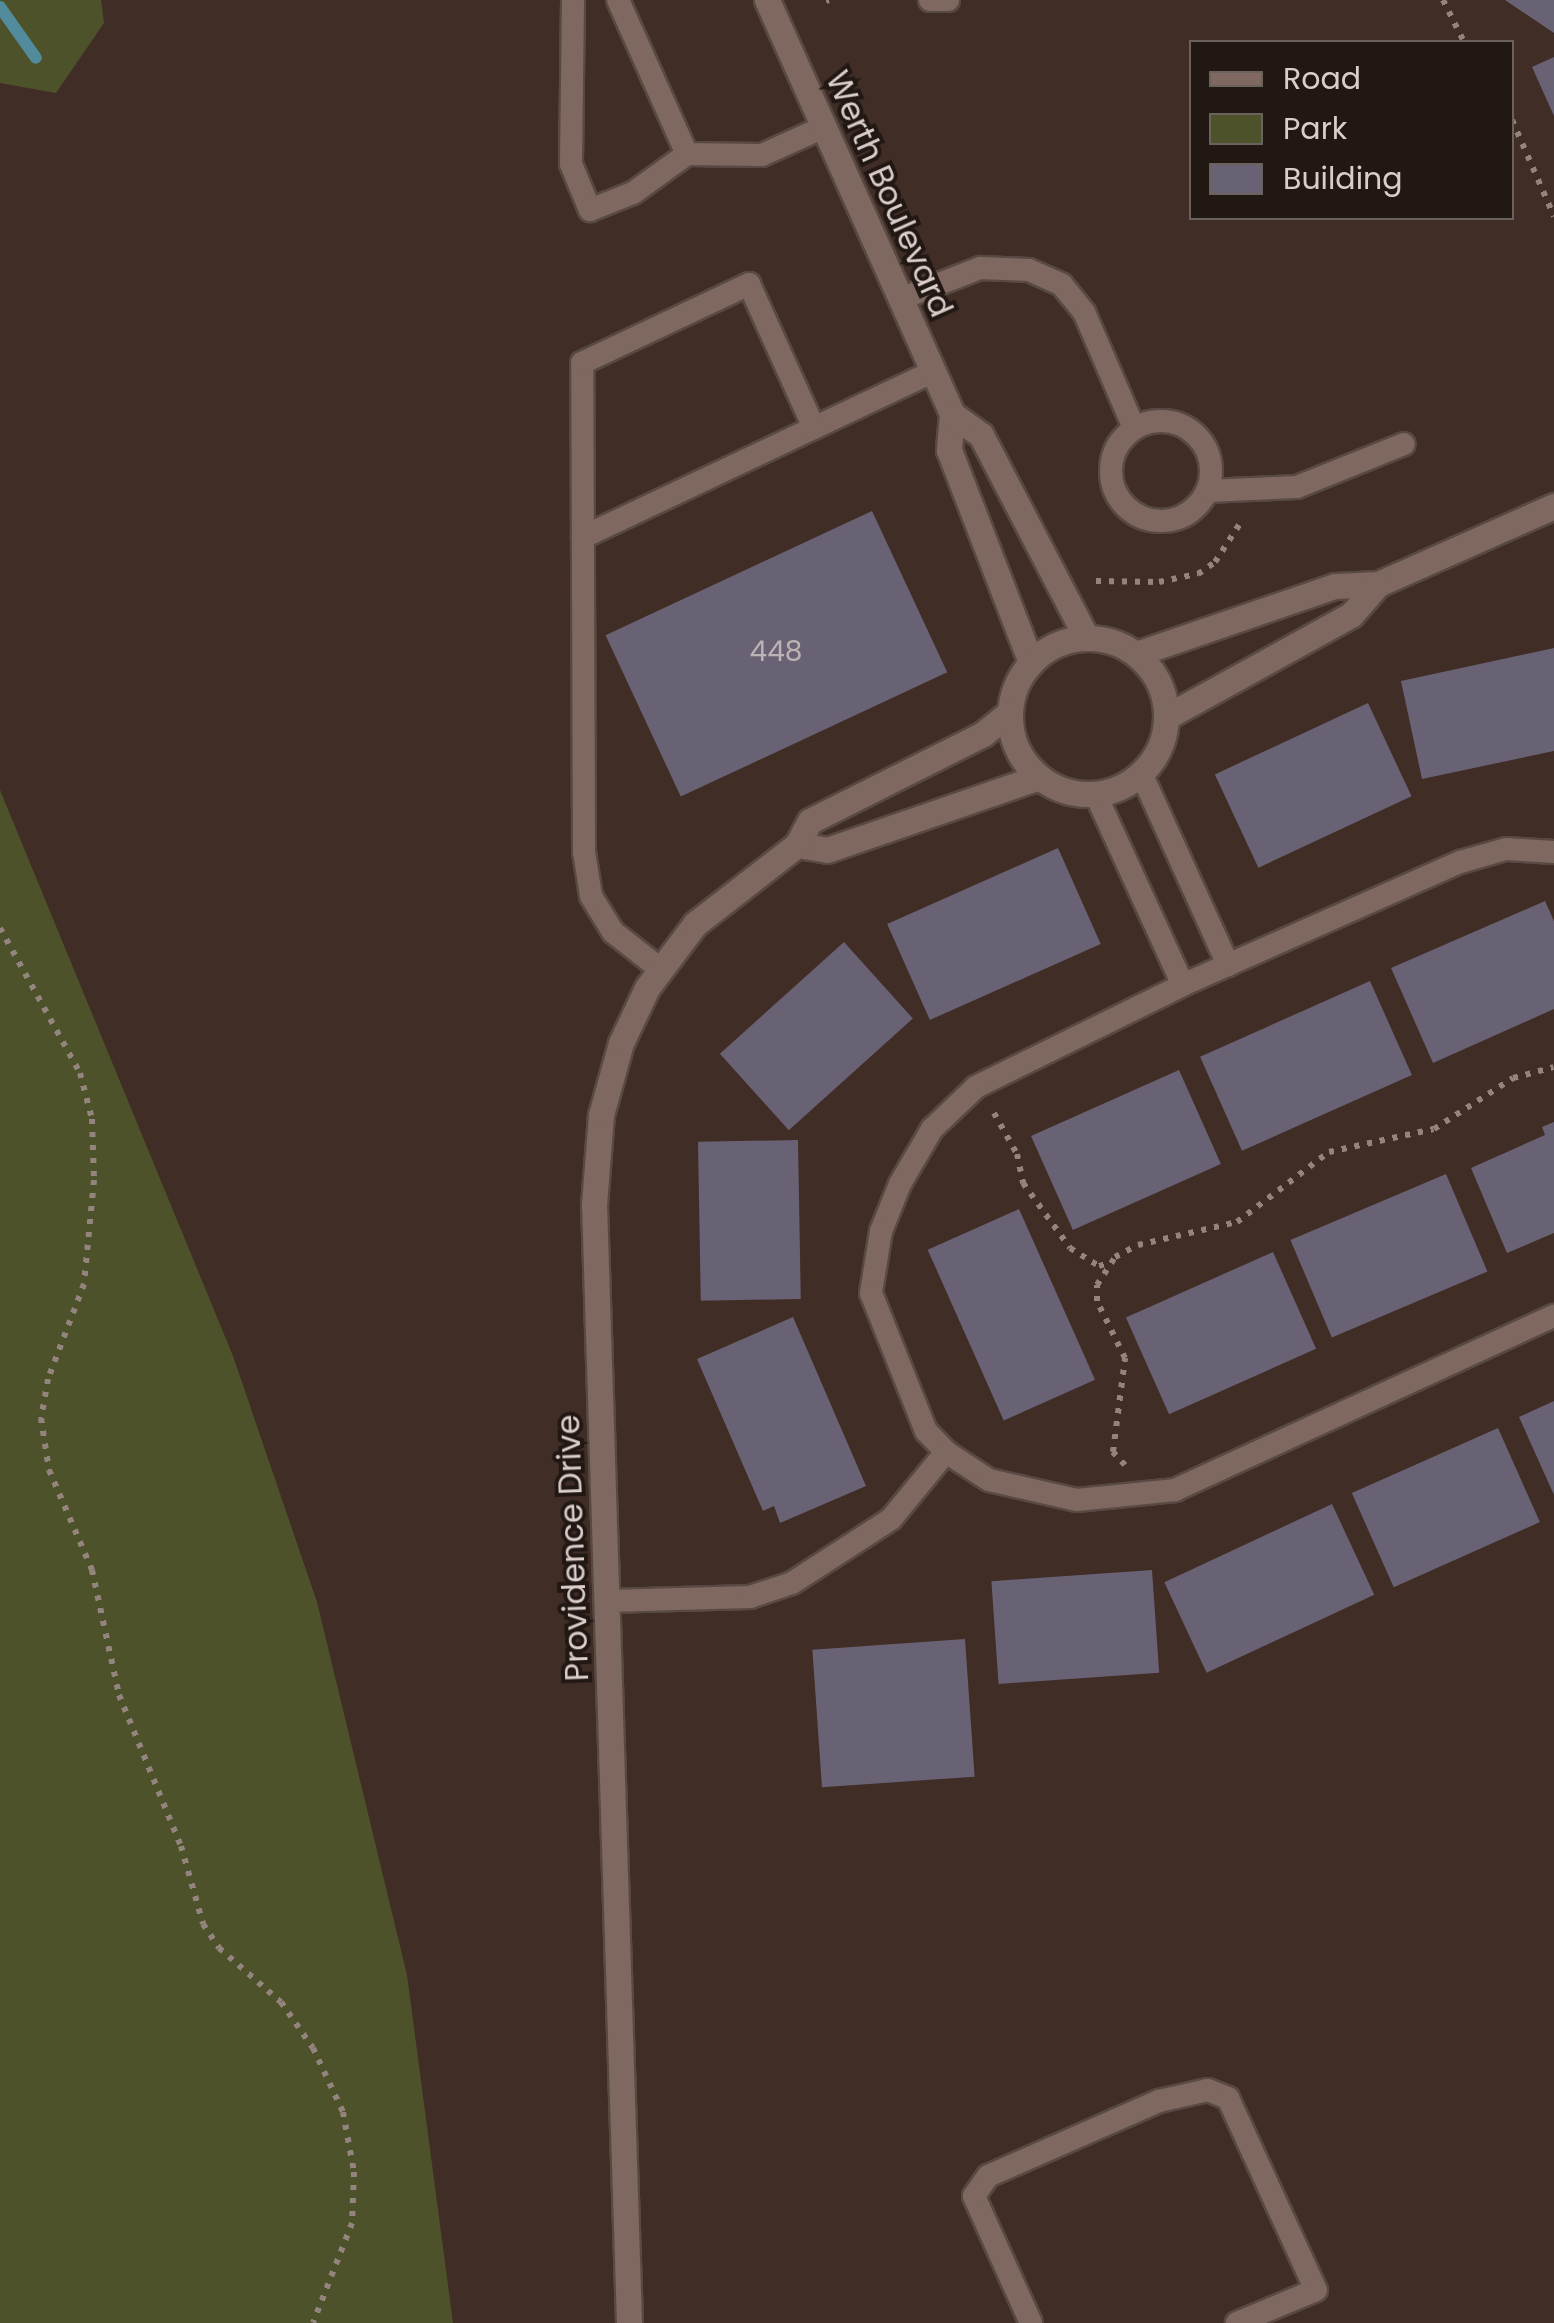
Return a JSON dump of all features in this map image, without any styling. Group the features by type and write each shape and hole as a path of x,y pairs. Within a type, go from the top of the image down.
{"street":[{"name":"Werth Boulevard","path":"767,0 952,414 981,434 1086,637"},
{"name":"Werth Boulevard","path":"952,414 949,450 1031,662"},
{"path":"1136,654 1335,586 1378,584 1554,506"},
{"path":"1166,716 1352,615 1378,584"},
{"path":"1086,637 1136,654 1160,685 1166,716 1162,741 1141,774 1094,793 1056,787 1039,777 1023,761 1010,713 1031,662 1055,644 1086,637"},
{"name":"Providence Drive","path":"629,2323 594,1205 602,1115 620,1043 660,968 722,900 797,845 810,821 983,734 1010,713"},
{"path":"797,845 828,850 1039,777"}],"lane":[{"path":"573,0 571,164 590,210 633,192 686,154 762,155 824,127"},
{"path":"618,0 686,154"},
{"path":"930,0 948,0"},
{"path":"900,300 980,268 1029,270 1062,285 1084,312 1134,428"},
{"path":"660,968 613,932 591,896 584,852 582,363 749,284 814,428"},
{"path":"583,537 932,372"},
{"path":"1165,421 1194,433 1210,460 1207,491 1198,505 1168,521 1135,514 1114,488 1111,471 1122,440 1134,428 1165,421"},
{"path":"1207,491 1296,487 1404,444"},
{"path":"1141,774 1228,965"},
{"path":"1094,793 1182,985"},
{"path":"1554,852 1506,849 1460,862 1182,985 976,1088 932,1130 900,1184 881,1230 871,1293 926,1431 946,1452 988,1480 1077,1500 1134,1499 1175,1490 1554,1316"},
{"path":"608,1601 750,1597 792,1583 890,1519 946,1452"},
{"path":"1031,2323 974,2196 988,2176 1159,2100 1208,2090 1228,2098 1316,2290 1238,2323"}],"path":[{"path":"1443,0 1463,40"},
{"path":"1514,125 1554,216"},
{"path":"1096,581 1159,582 1210,567 1256,488"},
{"path":"0,928 66,1046 92,1119 94,1180 84,1284 48,1379 42,1418 49,1470 92,1570 119,1695 181,1846 202,1924 219,1948 280,2002 313,2048 343,2112 354,2172 352,2223 314,2323"},
{"path":"976,1088 1011,1139 1023,1183 1070,1248 1099,1266 1138,1244 1237,1222 1329,1152 1434,1129 1513,1078 1554,1067"},
{"path":"1110,1263 1097,1301 1125,1358 1113,1452 1128,1469 1134,1499"}],"green space":[{"path":"0,0 101,0 104,23 56,93 0,83"},
{"path":"0,790 233,1356 317,1602 407,1975 453,2323 0,2323"}],"building":[{"path":"1505,0 1554,0 1554,33"},
{"path":"1554,57 1554,116 1532,67"},
{"path":"872,511 947,672 681,797 606,635"},
{"path":"1554,648 1554,751 1422,779 1401,681"},
{"path":"1368,703 1412,796 1258,868 1215,774"},
{"path":"1058,848 1101,944 930,1020 887,924"},
{"path":"1545,901 1554,921 1554,1009 1433,1063 1391,968"},
{"path":"844,942 913,1019 789,1130 720,1054"},
{"path":"1370,981 1412,1075 1242,1151 1200,1057"},
{"path":"1179,1070 1221,1164 1073,1230 1031,1136"},
{"path":"1554,1122 1554,1233 1507,1253 1471,1168 1545,1135 1542,1127"},
{"path":"798,1140 801,1299 701,1301 698,1142"},
{"path":"1446,1174 1487,1272 1332,1338 1290,1240"},
{"path":"1019,1209 1095,1380 1004,1421 928,1250"},
{"path":"1273,1252 1316,1349 1169,1414 1126,1317"},
{"path":"793,1317 866,1486 780,1523 774,1506 763,1511 697,1359"},
{"path":"1554,1401 1554,1495 1519,1417"},
{"path":"1498,1428 1540,1522 1394,1587 1352,1493"},
{"path":"1332,1504 1374,1595 1207,1673 1164,1582"},
{"path":"1152,1570 1159,1673 999,1684 991,1581"},
{"path":"965,1639 975,1777 822,1787 812,1650"}],"waterway":[{"path":"0,7 36,58"}]}
